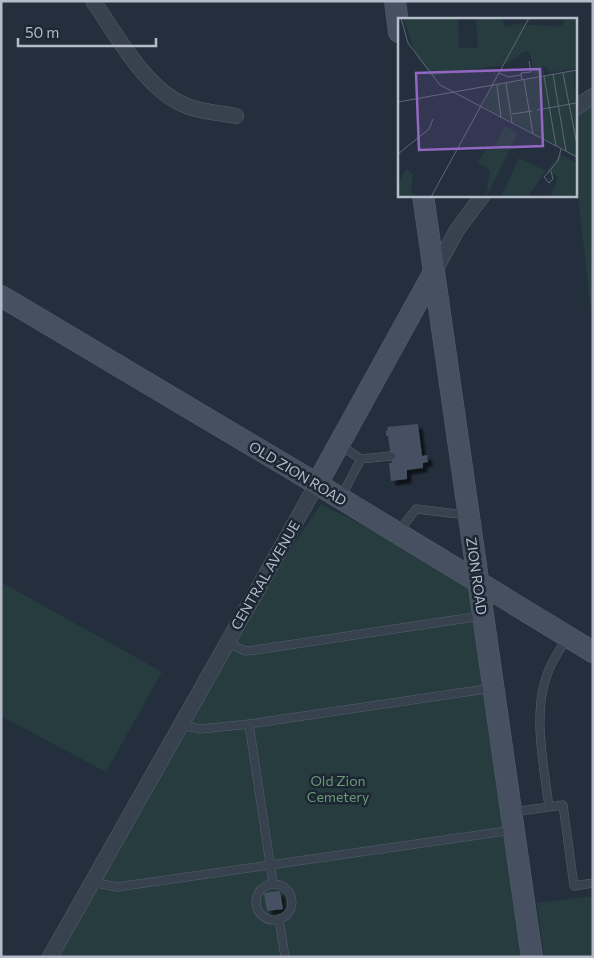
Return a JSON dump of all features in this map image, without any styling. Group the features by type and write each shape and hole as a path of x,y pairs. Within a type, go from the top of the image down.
{"street":[{"path":"93,1 133,59 156,86 187,106 236,116"},
{"path":"394,1 398,26"},
{"path":"576,107 593,96"},
{"name":"ZION ROAD","path":"422,196 532,957"},
{"name":"CENTRAL AVENUE","path":"50,957 340,445 457,230 482,196"},
{"name":"OLD ZION ROAD","path":"1,296 317,484 593,652"}],"lane":[{"path":"340,445 361,459 391,456"},
{"path":"340,499 361,459"},
{"path":"397,534 416,509 468,515"},
{"path":"227,642 245,651 255,650 482,616"},
{"path":"549,807 541,733 540,704 546,677 567,637"},
{"path":"181,725 201,729 249,724 493,688"},
{"path":"249,724 273,883"},
{"path":"92,882 117,887 271,865 512,821 549,807 563,805 574,886 593,883"},
{"path":"273,883 284,886 292,901 289,912 280,919 267,919 262,916 256,905 258,893 267,884 273,883"},
{"path":"280,919 285,957"}],"green space":[{"path":"593,95 593,329 576,178 576,105"},
{"name":"Old Zion Cemetery","path":"321,504 477,583 532,957 50,957 219,656"},
{"path":"1,582 162,672 106,772 1,716"},
{"path":"593,896 593,957 544,957 537,903"}],"building":[{"path":"418,424 422,456 427,455 428,462 423,463 423,468 407,470 407,479 391,481 389,463 392,463 388,436 386,436 387,427"},
{"path":"280,891 283,909 267,911 264,893"}]}
